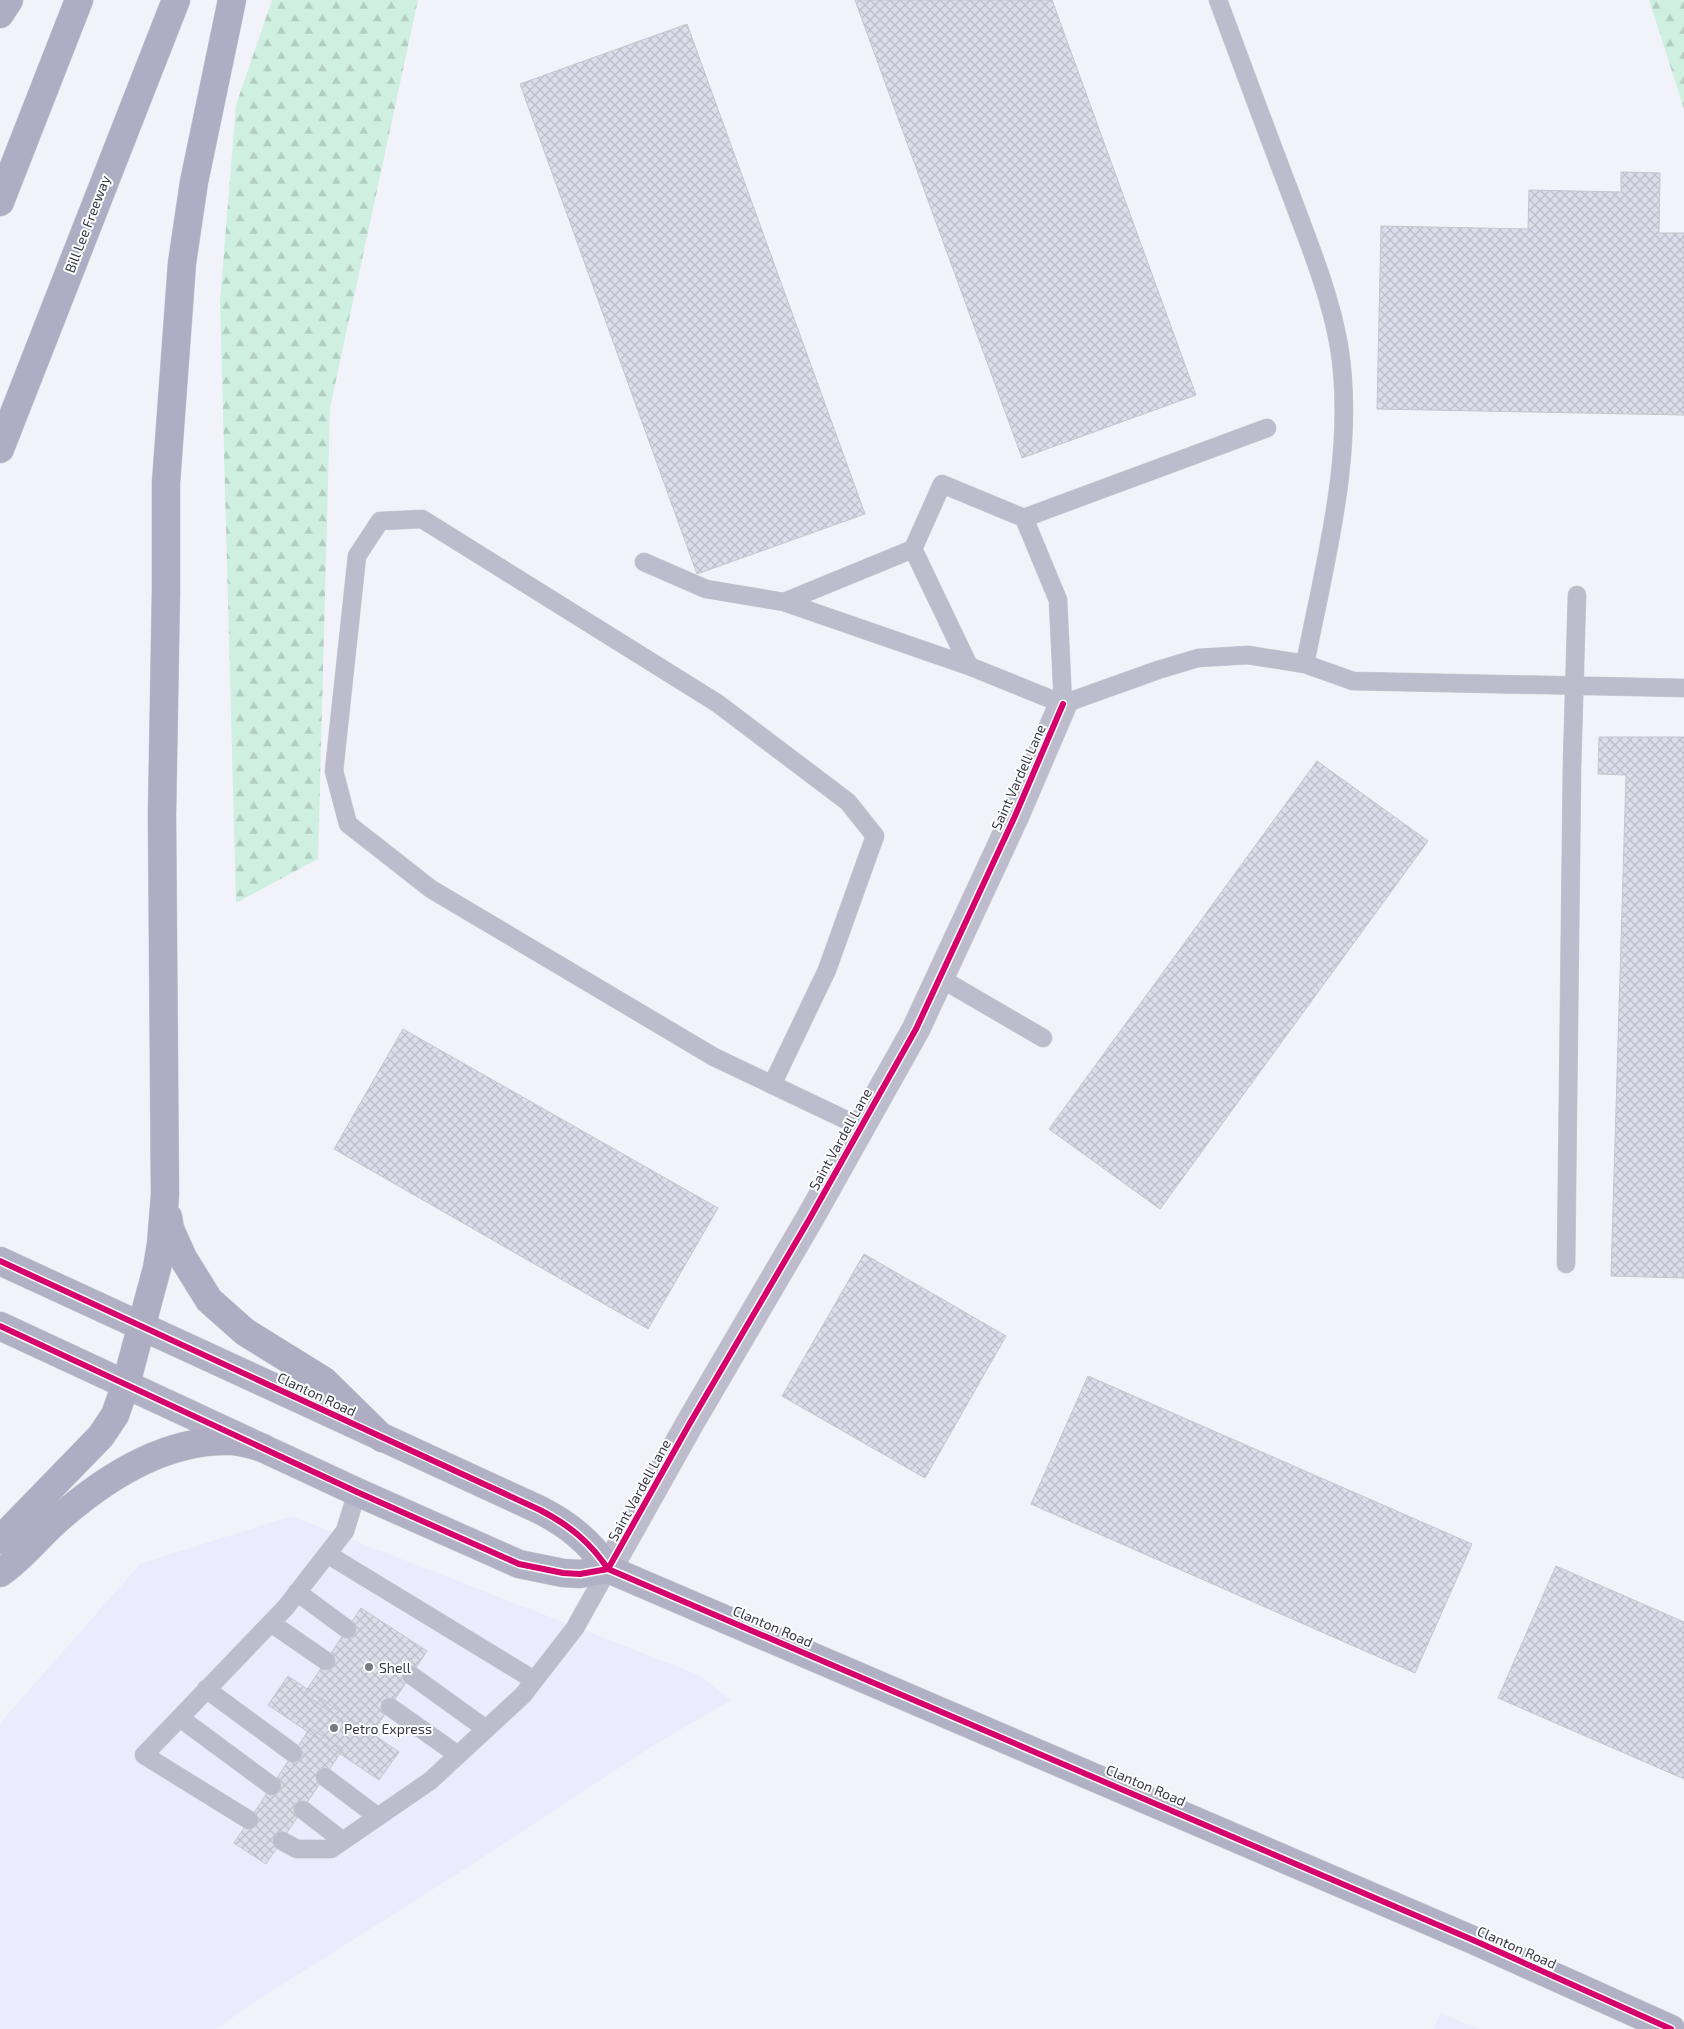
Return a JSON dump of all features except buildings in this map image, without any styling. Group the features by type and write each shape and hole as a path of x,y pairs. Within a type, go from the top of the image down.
{"highway":[{"path":"0,14 9,0"},
{"path":"0,202 79,0"},
{"name":"Bill Lee Freeway","path":"0,449 176,0"},
{"path":"0,1540 101,1436 115,1415 126,1384 142,1326 162,1244 165,1195 162,815 166,483 182,263 194,182 232,0"},
{"path":"165,1195 170,1229 176,1244 209,1300 245,1332 324,1381 382,1438"},
{"path":"0,1573 80,1501 132,1467 170,1450 206,1442 232,1441 263,1448"}],"main road":[{"name":"Clanton Road","path":"0,1262 554,1518 580,1536 600,1557 608,1570 1464,1937 1671,2029"},
{"path":"0,1326 357,1492 519,1564 563,1573 587,1573 608,1570"}],"street":[{"name":"Saint Vardell Lane","path":"608,1570 916,1029 1015,816 1063,704"}],"lane":[{"path":"1218,0 1322,278 1339,346 1343,404 1340,475 1335,513 1305,664"},
{"path":"784,602 913,549 942,484 1024,518 1267,428"},
{"path":"1024,518 1058,600 1063,704"},
{"path":"772,1085 828,970 874,836 848,802 717,703 422,519 380,521 357,556 335,761 334,771 348,824 431,890 714,1057 772,1085 861,1127"},
{"path":"913,549 969,666"},
{"path":"644,562 706,589 784,602 969,666 1063,704 1158,670 1198,658 1248,655 1305,664 1353,681 1684,688"},
{"path":"1566,1264 1577,595"},
{"path":"940,978 1043,1038"},
{"path":"249,1820 144,1755 271,1623 297,1592 345,1531 357,1492"},
{"path":"327,1554 534,1680"},
{"path":"282,1840 297,1850 331,1849 430,1781 523,1695 575,1628 608,1570"},
{"path":"297,1592 347,1629"},
{"path":"271,1623 326,1661"},
{"path":"411,1675 486,1729"},
{"path":"206,1690 293,1753"},
{"path":"390,1707 458,1755"},
{"path":"180,1718 272,1786"},
{"path":"325,1777 378,1817"},
{"path":"303,1810 343,1840"}],"shaded area":[{"path":"291,1516 699,1675 731,1700 651,1747 465,1869 250,2005 217,2029 0,2029 0,1723 140,1564"},
{"path":"1440,2013 1479,2029 1434,2029"}],"green space":[{"path":"272,0 418,0 330,408 318,859 236,903 220,301 236,105"},
{"path":"1649,0 1684,0 1684,109"}],"cycle path":[{"path":"608,1569 690,1423 810,1218 916,1029 1015,816 1063,704"},
{"path":"0,1261 540,1510 578,1535 594,1550 608,1569 1473,1940 1671,2029"},
{"path":"0,1326 357,1492 519,1564 563,1573 580,1574 608,1569"}],"place":[{"name":"Shell","path":"369,1667"},
{"name":"Petro Express","path":"334,1728"}]}
